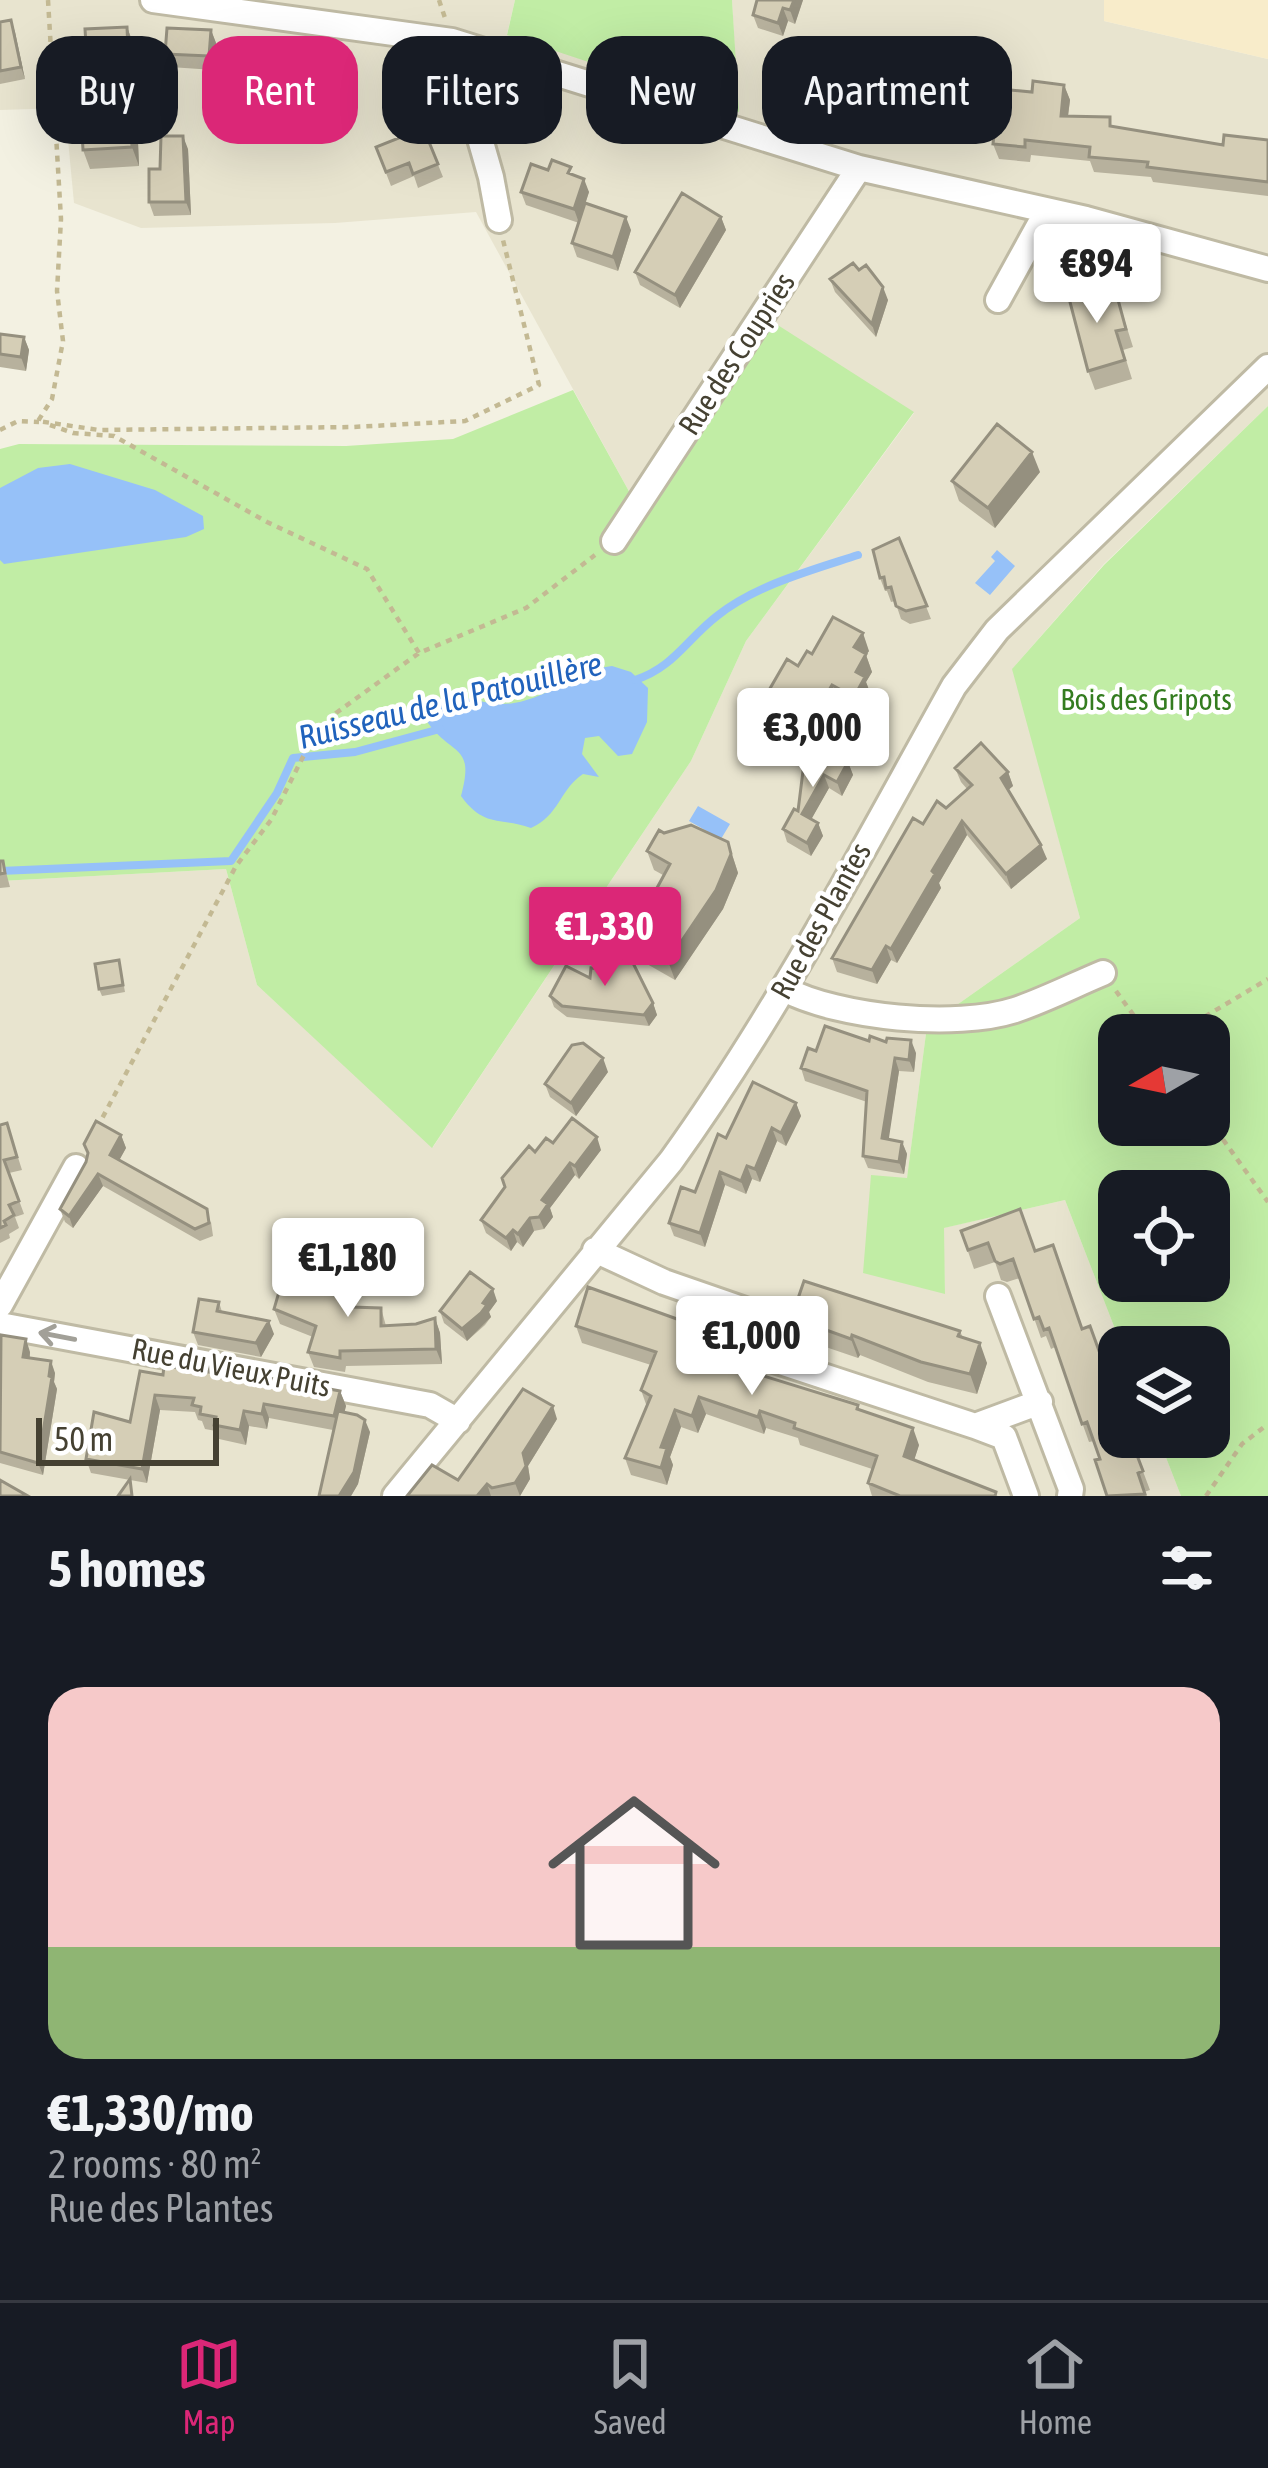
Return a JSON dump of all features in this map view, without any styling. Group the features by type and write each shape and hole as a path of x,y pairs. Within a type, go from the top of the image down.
{"street":[{"path":"153,0 416,36"},
{"path":"562,75 859,168 1086,219 1268,268"},
{"path":"482,144 499,220"},
{"name":"Rue des Coupries","path":"614,541 859,168"},
{"path":"998,299 1046,213"},
{"name":"Rue des Plantes","path":"395,1496 696,1127 784,989 954,686 979,650 1268,367"},
{"path":"784,989 806,1000 918,1021 1012,1011 1103,973"},
{"path":"0,1305 76,1167"},
{"path":"595,1250 664,1282 762,1316 753,1353 1004,1437 1026,1496"},
{"path":"998,1296 1040,1402 1070,1496"},
{"name":"Rue du Vieux Puits","path":"0,1325 430,1406 458,1421"},
{"path":"975,1426 1040,1402"}],"path":[{"path":"38,422 52,399 63,341 57,291 61,219 48,0"},
{"path":"0,430 18,421 99,430 465,421 539,385 499,220"},
{"path":"38,422 73,433 114,436 267,522 367,569 419,653"},
{"path":"98,1126 236,866 271,820 306,751 336,712 419,653 526,608 614,541"},
{"path":"1103,973 1133,1014"},
{"path":"1210,1014 1268,980"},
{"path":"1228,1146 1268,1202"},
{"path":"1206,1496 1242,1444 1268,1424"}],"shaded area":[{"path":"0,0 515,0 507,34 513,36 382,36 382,144 562,144 562,52 586,60 586,144 738,144 738,36 734,36 732,0 1104,0 1104,21 1268,59 1268,406 1104,564 1013,668 1080,918 927,1026 907,1179 863,1272 945,1293 943,1228 1065,1200 1098,1285 1098,1302 1105,1302 1114,1326 1098,1326 1098,1458 1166,1458 1181,1496 0,1496 0,881 226,869 257,985 433,1147 691,761 746,641 914,413 631,495 476,212 335,223 141,228 74,203 68,144 178,144 178,36 36,36 36,109 0,110"},
{"path":"1104,0 1268,0 1268,59 1104,21"}],"green space":[{"path":"515,0 732,0 734,36 586,36 586,61 562,53 562,36 507,35"},
{"path":"759,313 914,412 746,641 691,761 432,1148 257,985 226,869 0,881 0,449 19,444 346,446 453,439 573,390 631,495"},
{"name":"Bois des Gripots","path":"1268,406 1268,1496 1181,1496 1166,1458 1230,1458 1230,1326 1114,1326 1105,1302 1230,1302 1230,1170 1098,1170 1098,1285 1065,1200 944,1228 945,1294 863,1273 871,1175 907,1178 927,1026 1080,918 1012,669 1104,565"}],"water":[{"path":"70,464 155,490 203,516 204,529 186,537 4,564 0,560 0,488 38,468"},
{"path":"997,550 1015,566 990,595 975,583 995,561 991,557"},
{"path":"612,666 631,672 648,688 647,722 632,754 618,756 599,736 585,738 582,754 599,777 583,774 548,817 531,828 485,817 469,806 461,796 463,759 428,723 427,709 436,700 455,696 514,703"},
{"path":"698,806 730,824 721,839 689,821"}],"building":[{"path":"757,0 794,0 790,10 783,8 778,23 753,15"},
{"path":"11,20 21,67 0,71 0,22"},
{"path":"127,27 127,36 85,36 85,29"},
{"path":"167,28 211,30 211,36 202,36 202,56 178,55 178,36 166,36"},
{"path":"1033,81 1064,85 1061,116 1110,117 1110,126 1223,145 1224,135 1268,140 1268,182 1089,157 1090,147 1025,140 1025,147 993,144 1012,144 1012,90 1032,92"},
{"path":"178,136 183,136 186,202 149,202 149,169 160,169 161,144 178,144"},
{"path":"83,144 132,144 132,147 83,150"},
{"path":"430,144 438,164 413,174 409,163 386,172 376,147"},
{"path":"552,160 571,167 568,173 584,179 574,209 521,192 531,164 548,170"},
{"path":"682,193 721,217 675,295 635,272"},
{"path":"585,203 626,217 613,257 572,243"},
{"path":"853,263 859,270 866,265 883,287 872,324 830,279"},
{"path":"1086,279 1090,306 1117,296 1126,329 1116,331 1125,360 1088,371 1065,283"},
{"path":"0,334 24,337 21,357 0,354"},
{"path":"997,424 1032,452 988,508 952,481"},
{"path":"899,538 927,606 906,611 896,606 891,587 886,588 884,577 880,578 873,550"},
{"path":"833,617 863,633 854,647 866,654 856,672 865,677 854,697 832,685 808,726 769,703 773,696 768,692 787,659 798,666 807,651 812,654"},
{"path":"981,743 1008,772 1001,778 1041,845 1006,874 962,821 891,949 886,946 872,970 832,958 913,818 923,824 937,801 946,808 972,785 955,768"},
{"path":"818,745 848,762 837,782 824,775 802,814 818,823 807,843 783,829 794,809 798,811 803,771"},
{"path":"691,825 728,842 731,854 716,890 668,961 626,937 633,925 676,913 651,899 670,864 647,851 659,830 664,833"},
{"path":"626,949 653,1003 644,1015 562,1006 550,996 566,966 590,978 591,968 613,970"},
{"path":"119,960 123,985 99,989 95,964"},
{"path":"825,1026 869,1041 870,1036 886,1042 887,1038 911,1040 909,1060 895,1058 882,1138 902,1142 899,1162 863,1156 867,1091 801,1068 808,1048 816,1051"},
{"path":"583,1043 603,1058 571,1103 545,1084 572,1045"},
{"path":"753,1082 796,1103 781,1133 772,1128 755,1169 747,1166 741,1181 720,1172 700,1233 669,1223 681,1187 695,1192 718,1134 726,1138"},
{"path":"572,1118 597,1137 542,1200 548,1204 539,1217 530,1218 518,1234 513,1230 506,1238 481,1220 505,1187 502,1178 529,1146 535,1152 546,1138 553,1143"},
{"path":"96,1121 121,1135 110,1155 207,1209 209,1223 195,1229 98,1174 69,1216 60,1209 86,1162 84,1144"},
{"path":"7,1123 17,1157 4,1160 19,1201 9,1205 14,1215 0,1228 0,1125"},
{"path":"1020,1209 1035,1251 1053,1245 1082,1329 1090,1326 1098,1348 1098,1453 1087,1422 1082,1424 1049,1328 1044,1330 1039,1317 1034,1319 1013,1259 995,1261 988,1243 968,1250 961,1231"},
{"path":"314,1266 347,1279 346,1303 351,1307 381,1308 381,1326 435,1318 436,1349 340,1351 340,1358 308,1352 316,1326 274,1309 281,1285 290,1289 294,1283 308,1289"},
{"path":"470,1272 493,1289 481,1313 462,1329 440,1311"},
{"path":"804,1281 960,1331 958,1336 980,1343 970,1374 804,1322 805,1317 793,1313"},
{"path":"588,1287 727,1337 718,1362 858,1405 857,1409 913,1428 904,1456 996,1492 995,1496 900,1496 868,1483 877,1456 794,1428 795,1423 760,1411 758,1417 699,1397 692,1416 675,1410 661,1447 667,1448 661,1468 625,1458 651,1396 641,1390 656,1352 576,1326"},
{"path":"199,1299 219,1302 217,1311 269,1321 256,1343 193,1332"},
{"path":"1,1335 26,1339 23,1357 51,1361 38,1463 0,1452"},
{"path":"164,1366 209,1372 210,1367 340,1391 334,1416 264,1404 262,1414 244,1411 240,1430 214,1425 216,1417 200,1414 201,1407 192,1405 194,1398 155,1395 142,1469 86,1459 94,1412 130,1422 140,1371 163,1375"},
{"path":"523,1389 553,1406 523,1453 526,1466 515,1483 492,1488 487,1484 477,1496 407,1496 432,1465 458,1480"},
{"path":"338,1411 365,1420 354,1472 339,1496 319,1496"},
{"path":"1138,1458 1145,1494 1107,1496 1095,1460"},
{"path":"130,1479 132,1496 118,1496"},
{"path":"0,1480 28,1496 0,1496"}],"waterway":[{"name":"Ruisseau de la Patouillère","path":"635,680 660,668 717,616 749,596 858,555"},
{"name":"Ruisseau de la Patouillère","path":"0,871 231,861 277,793 293,758 355,752 440,729"}]}
